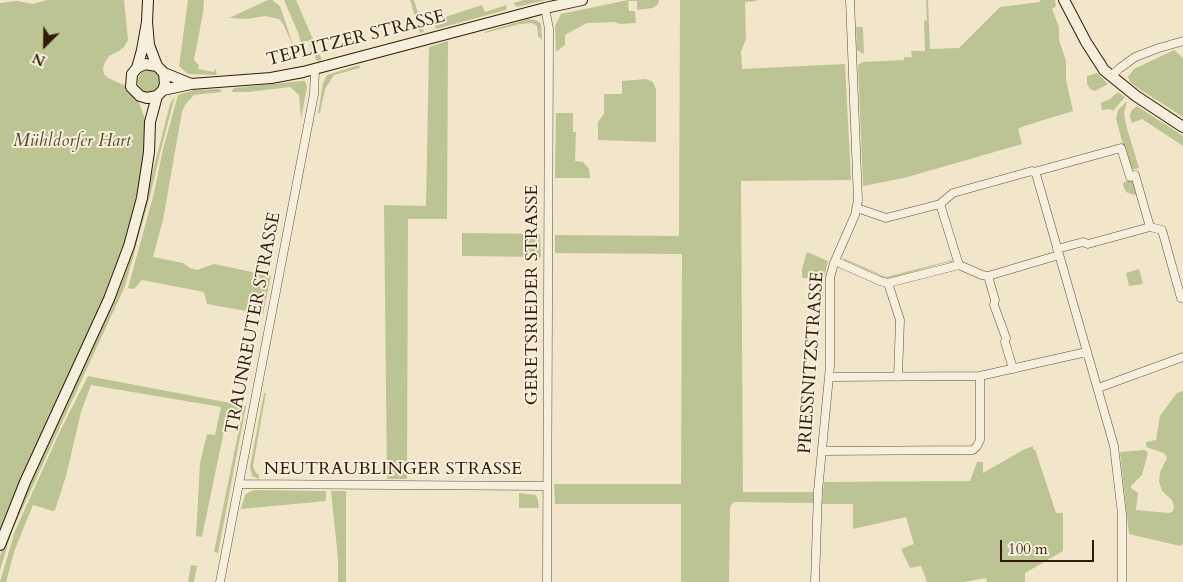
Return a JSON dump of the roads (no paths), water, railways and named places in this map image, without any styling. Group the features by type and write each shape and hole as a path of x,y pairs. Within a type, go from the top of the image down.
{"main road":[{"path":"137,68 147,22 148,0"},
{"name":"TEPLITZER STRASSE","path":"160,93 195,84 271,78 315,69 545,8 582,0"},
{"path":"1064,0 1086,42 1099,63 1111,76 1142,100 1183,127"},
{"path":"0,545 25,482 108,298 129,246 142,198 149,152 150,122 165,84 150,45 147,22"},
{"path":"150,122 140,96 133,90 132,74 137,68 145,64 161,70"},
{"name":"TEPLITZER STRASSE","path":"161,70 186,83 195,84"},
{"path":"140,96 147,98 160,93"}],"street":[{"name":"PRIESSNITZSTRASSE","path":"815,582 817,505 829,377 830,278 856,208 858,192 850,0"},
{"name":"GERETSRIEDER STRASSE","path":"545,8 549,29 547,582"},
{"path":"1111,76 1135,57 1183,41"},
{"name":"TRAUNREUTER STRASSE","path":"220,582 312,101 315,69"},
{"path":"856,208 884,219 940,204 953,193 1122,148 1130,177 1135,175 1150,227"},
{"path":"1033,171 1036,174 1115,452 1122,514 1122,582"},
{"path":"940,204 959,264"},
{"path":"835,261 880,281 888,282 959,264 988,276 1083,242 1088,244 1150,227 1162,230 1181,298"},
{"path":"988,276 995,300 994,305 998,318 1001,321 1013,369"},
{"path":"888,282 900,320 898,377"},
{"path":"829,377 980,376 1082,353 1086,354"},
{"path":"1098,388 1183,356"},
{"path":"822,451 973,450 978,446 980,440 980,376"},
{"name":"NEUTRAUBLINGER STRASSE","path":"239,484 547,486"}],"park label":[{"name":"Mühldorfer Hart","path":"72,142"}]}
